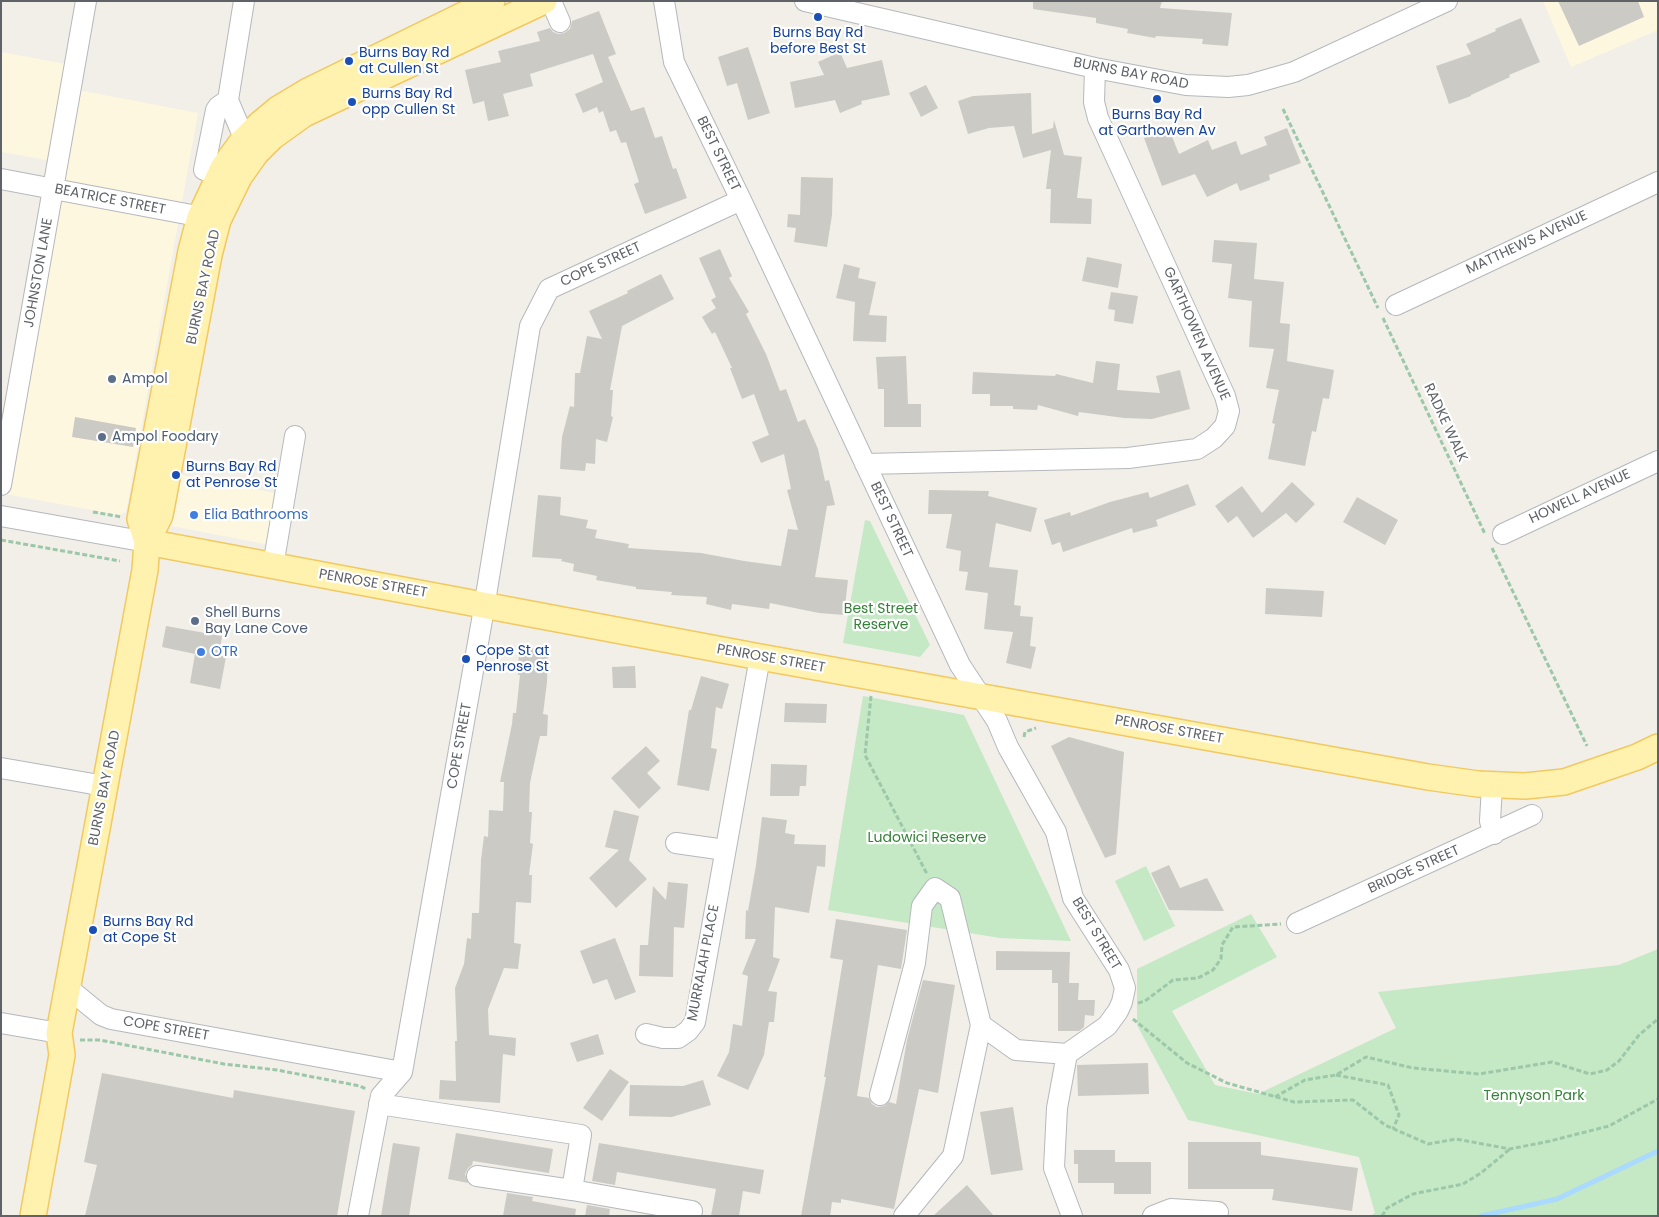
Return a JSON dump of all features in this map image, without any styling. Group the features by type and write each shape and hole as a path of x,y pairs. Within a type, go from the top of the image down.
{"main road":[{"name":"BURNS BAY ROAD","path":"33,1216 62,1055 68,1036 68,988 145,570 147,542 140,519 192,251 209,218 239,177 260,124 294,98 492,1"},
{"name":"BURNS BAY ROAD","path":"251,145 272,137 304,114 544,1"},
{"name":"PENROSE STREET","path":"147,542 760,657 1428,777 1492,786 1525,786 1564,782 1637,757 1658,747"},
{"name":"BURNS BAY ROAD","path":"16,1216 46,1052 68,1036"}],"street":[{"name":"JOHNSTON LANE","path":"1,485 86,1"},
{"path":"244,1 228,100 241,131 251,145"},
{"path":"552,1 560,22"},
{"name":"BEST STREET","path":"664,1 674,62 960,665 997,721 1008,748 1056,832 1073,898 1119,970 1125,988 1125,1007"},
{"name":"BURNS BAY ROAD","path":"805,1 1095,68 1186,85 1228,88 1248,85 1294,72 1447,1"},
{"name":"GARTHOWEN AVENUE","path":"865,464 1128,458 1197,449 1214,438 1225,426 1229,411 1225,396 1098,118 1094,102 1095,68"},
{"path":"204,170 216,110 218,106 228,100"},
{"name":"BEATRICE STREET","path":"1,179 209,218"},
{"name":"MATTHEWS AVENUE","path":"1396,305 1658,182"},
{"name":"COPE STREET","path":"68,988 102,1015 111,1019 402,1072 485,605 530,326 549,289 741,200"},
{"path":"272,566 295,436"},
{"name":"HOWELL AVENUE","path":"1503,534 1658,460"},
{"name":"PENROSE STREET","path":"1,516 147,542"},
{"name":"MURRALAH PLACE","path":"646,1034 663,1038 678,1038 688,1032 695,1022 760,657"},
{"path":"1,768 105,786"},
{"path":"1492,786 1490,821 1494,834"},
{"name":"BRIDGE STREET","path":"1297,923 1532,815"},
{"path":"676,843 725,850"},
{"path":"880,1095 916,963 922,906 935,888 950,898 981,1025 953,1156 904,1216"},
{"path":"981,1025 1016,1050 1067,1054 1108,1026 1125,1007"},
{"path":"1,1022 68,1036"},
{"path":"1067,1054 1057,1108 1054,1168 1072,1216"},
{"path":"358,1216 380,1100 402,1072"},
{"path":"380,1100 581,1135 572,1190"},
{"path":"477,1176 692,1211"},
{"path":"1153,1216 1171,1209 1218,1212"}],"path":[{"name":"RADKE WALK","path":"1283,109 1586,746"},
{"path":"1,540 120,561"},
{"path":"871,696 865,755 935,888"},
{"path":"1125,1007 1145,1001 1173,980 1198,978 1212,970 1221,959 1222,945 1233,927 1297,923"},
{"path":"1125,1007 1135,1020 1187,1063 1227,1083 1294,1102 1353,1100 1385,1125 1428,1144 1456,1138 1510,1149 1608,1126 1658,1098"},
{"path":"1275,1097 1304,1080 1336,1074 1366,1057 1413,1068 1479,1074 1552,1062 1590,1074 1607,1070 1619,1061 1639,1035 1658,1019"},
{"path":"68,1036 100,1040 224,1064 277,1070 360,1086 380,1100"},
{"path":"1336,1074 1388,1085 1399,1115 1393,1129"},
{"path":"1382,1216 1387,1208 1413,1194 1464,1184 1481,1173 1510,1149"}],"shaded area":[{"path":"1543,1 1658,1 1658,30 1571,67"},
{"path":"1,52 66,64 62,87 198,113 126,512 120,515 5,494 64,163 1,152"},
{"path":"182,475 279,494 270,545 172,526"}],"green space":[{"name":"Best Street Reserve","path":"865,520 870,521 930,645 920,657 843,643"},
{"name":"Ludowici Reserve","path":"863,696 964,715 1071,941 1000,938 828,910"},
{"path":"1146,866 1175,926 1144,941 1115,881"},
{"name":"Tennyson Park","path":"1251,914 1277,957 1172,1011 1215,1085 1258,1094 1396,1028 1378,992 1619,965 1658,949 1658,1216 1370,1216 1375,1213 1359,1157 1188,1120 1137,1025 1137,969"}],"building":[{"path":"1033,1 1162,1 1160,8 1232,13 1228,46 1202,44 1203,39 1156,36 1155,38 1127,33 1128,29 1096,23 1096,18 1033,9"},
{"path":"1558,1 1638,1 1644,17 1579,46"},
{"path":"599,11 616,54 608,57 631,111 644,107 655,138 662,136 673,169 676,168 687,198 645,214 634,184 639,182 626,142 621,143 616,130 610,132 603,111 599,113 597,107 583,113 575,94 603,82 593,54 530,74 533,86 503,94 509,116 488,121 484,101 473,104 465,70 501,62 498,51 540,41 537,32 550,28 558,34 564,33 570,29 572,21"},
{"path":"1521,18 1540,62 1509,75 1510,77 1471,96 1449,104 1436,66 1471,54 1466,44"},
{"path":"748,47 770,113 748,120 737,83 727,86 718,57"},
{"path":"840,52 847,68 882,60 890,95 861,101 862,104 840,113 835,100 795,108 790,82 824,75 818,62"},
{"path":"926,85 938,108 921,117 909,93"},
{"path":"1031,93 1032,134 1053,128 1054,120 1064,155 1082,157 1077,198 1092,199 1091,224 1050,223 1051,189 1046,189 1051,150 1023,158 1014,126 989,128 968,134 958,101 973,96"},
{"path":"1287,128 1301,163 1269,175 1270,180 1240,191 1237,183 1207,197 1195,174 1162,186 1144,138 1169,129 1179,154 1208,140 1212,150 1236,141 1241,155 1267,145 1264,137"},
{"path":"801,177 833,178 832,215 827,247 794,242 796,228 787,227 788,214 800,215"},
{"path":"1214,240 1257,243 1254,279 1284,282 1280,323 1290,324 1287,361 1334,370 1329,399 1323,398 1316,432 1312,431 1305,466 1268,459 1275,424 1272,423 1279,390 1266,388 1274,349 1249,347 1252,301 1228,298 1232,264 1212,262"},
{"path":"720,249 732,276 729,278 749,312 746,314 766,354 780,391 786,389 798,422 805,419 818,449 825,481 829,480 835,505 827,506 815,577 848,580 844,615 819,613 770,603 769,609 732,604 731,610 706,604 707,597 671,595 672,592 636,589 636,587 596,580 597,576 573,571 574,564 561,561 562,559 532,557 538,495 561,497 560,515 588,520 586,528 597,530 595,538 629,544 628,548 701,553 781,566 788,529 798,530 787,490 791,489 784,454 761,463 752,442 769,435 754,394 742,399 730,368 732,368 715,332 712,334 702,317 716,308 711,300 716,297 699,258"},
{"path":"1087,257 1122,264 1118,288 1082,281"},
{"path":"844,264 860,268 858,278 876,282 869,315 887,316 886,342 853,341 855,302 836,298"},
{"path":"661,274 674,299 622,326 610,390 613,390 611,416 613,417 607,442 596,439 595,464 586,463 585,471 560,469 562,437 570,406 574,407 575,373 580,373 587,336 602,339 589,311 628,293 627,291"},
{"path":"1111,292 1138,296 1133,324 1114,321 1115,310 1108,309"},
{"path":"906,356 908,404 921,404 921,427 884,427 884,389 878,389 876,357"},
{"path":"1096,361 1120,364 1117,390 1160,393 1156,376 1180,370 1190,409 1152,419 1124,418 1079,412 1078,416 1038,405 1037,410 1013,409 1013,406 990,406 990,394 972,394 973,372 1055,376 1056,374 1093,383"},
{"path":"75,417 136,428 133,447 72,437"},
{"path":"1292,482 1315,504 1296,523 1286,513 1253,538 1237,516 1228,523 1215,506 1242,486 1262,513"},
{"path":"1188,484 1196,505 1156,520 1158,526 1133,533 1132,528 1063,552 1060,542 1052,545 1044,520 1070,512 1071,516 1110,502 1148,492 1150,498"},
{"path":"929,490 989,491 988,496 1037,508 1031,532 996,523 989,567 1018,570 1014,605 1021,606 1020,616 1033,617 1030,646 1036,647 1031,669 1006,663 1013,632 984,629 988,593 965,590 968,572 959,571 961,551 946,548 952,514 928,514"},
{"path":"1357,497 1398,520 1385,545 1343,522"},
{"path":"1266,588 1324,591 1322,617 1265,614"},
{"path":"166,626 222,636 219,655 226,657 220,689 190,683 195,654 162,647"},
{"path":"519,648 548,649 547,682 543,714 548,715 547,736 540,736 530,783 529,812 532,812 530,843 533,844 529,875 532,875 531,903 516,902 514,943 521,944 518,969 504,968 488,1009 489,1035 516,1038 515,1056 503,1054 500,1103 439,1099 440,1080 456,1081 455,988 464,964 467,938 471,939 472,913 479,913 481,860 484,836 488,837 489,810 503,811 504,782 500,782 513,713 516,713 520,675 518,675"},
{"path":"635,666 636,688 613,688 612,667"},
{"path":"701,676 729,684 722,709 716,707 711,748 717,749 709,791 677,785 689,710 691,710"},
{"path":"785,703 827,704 826,723 784,722"},
{"path":"1069,737 1124,752 1116,854 1105,858 1051,746"},
{"path":"646,746 660,761 647,773 661,788 639,809 611,778"},
{"path":"771,764 807,765 806,786 800,786 799,796 770,796"},
{"path":"614,810 639,816 629,860 647,879 616,908 589,878 619,850 605,847"},
{"path":"762,817 787,820 785,833 795,835 794,844 826,845 825,867 817,866 809,913 775,907 773,957 780,959 768,991 777,992 774,1022 769,1022 764,1055 748,1090 717,1076 729,1052 733,1024 742,1026 748,976 742,974 756,939 745,939 746,910 748,911"},
{"path":"1169,865 1180,888 1207,878 1224,911 1169,910 1151,873"},
{"path":"668,882 688,884 684,928 674,927 673,977 639,976 640,945 648,945 653,886 666,900"},
{"path":"836,919 907,930 901,969 878,965 857,1096 869,1098 872,1104 877,1107 884,1106 889,1102 896,1104 907,1040 923,980 955,985 938,1093 919,1089 894,1209 841,1199 841,1203 832,1202 830,1216 801,1216 826,1077 824,1077 843,960 830,958"},
{"path":"615,938 636,992 615,1000 607,979 593,984 580,951"},
{"path":"996,951 1070,952 1069,983 1079,983 1078,1000 1095,1000 1094,1016 1085,1015 1084,1027 1079,1031 1058,1031 1058,983 1052,983 1052,970 996,970"},
{"path":"598,1034 604,1054 577,1062 570,1043"},
{"path":"1148,1063 1149,1094 1078,1096 1077,1065"},
{"path":"610,1069 629,1082 602,1121 583,1108"},
{"path":"102,1073 233,1098 234,1090 355,1111 337,1216 85,1216 97,1165 84,1162"},
{"path":"703,1080 711,1105 672,1117 629,1116 630,1085 683,1086"},
{"path":"1013,1107 1023,1170 991,1175 980,1112"},
{"path":"456,1133 553,1149 549,1173 473,1161 465,1174 468,1183 448,1179"},
{"path":"1188,1142 1261,1142 1261,1155 1358,1168 1352,1211 1272,1200 1274,1189 1188,1189"},
{"path":"393,1143 420,1147 409,1216 381,1216"},
{"path":"599,1143 764,1170 760,1194 743,1191 739,1216 711,1216 716,1189 617,1172 615,1185 592,1181"},
{"path":"1074,1150 1115,1150 1115,1162 1151,1162 1151,1194 1114,1194 1114,1183 1078,1183 1078,1164 1074,1164"},
{"path":"967,1185 994,1216 933,1216"},
{"path":"507,1193 533,1197 532,1201 576,1209 575,1216 503,1216"},
{"path":"587,1205 610,1209 609,1216 585,1216"}],"waterway":[{"path":"1481,1216 1557,1199 1658,1151"}],"place":[{"name":"Burns Bay Rd before Best St","path":"818,17"},
{"name":"Burns Bay Rd at Cullen St","path":"349,61"},
{"name":"Burns Bay Rd at Garthowen Av","path":"1157,99"},
{"name":"Burns Bay Rd opp Cullen St","path":"352,102"},
{"name":"Ampol","path":"112,379"},
{"name":"Ampol Foodary","path":"102,437"},
{"name":"Burns Bay Rd at Penrose St","path":"176,475"},
{"name":"Elia Bathrooms","path":"194,515"},
{"name":"Shell Burns Bay Lane Cove","path":"195,621"},
{"name":"OTR","path":"201,652"},
{"name":"Cope St at Penrose St","path":"466,659"},
{"name":"Burns Bay Rd at Cope St","path":"93,930"}]}
